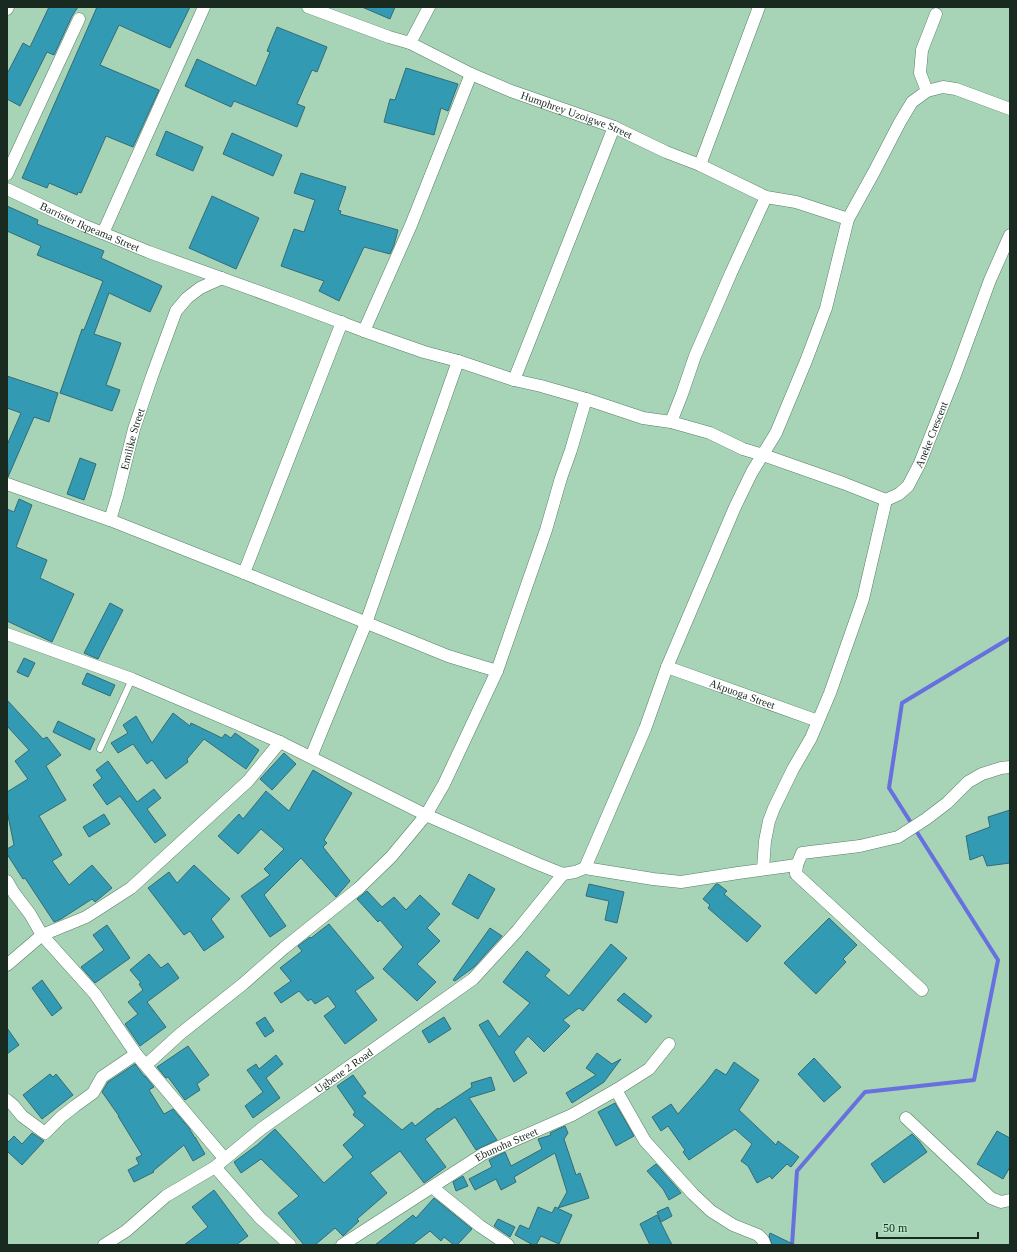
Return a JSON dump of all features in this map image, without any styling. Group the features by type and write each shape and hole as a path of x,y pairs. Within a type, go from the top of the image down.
{"street":[{"path":"103,233 204,7"},
{"name":"Humphrey Uzoigwe Street","path":"308,7 410,43 471,74 511,91 614,127 666,152 700,165 766,197 796,202 848,219"},
{"path":"410,43 429,7"},
{"path":"700,165 759,7"},
{"path":"927,91 920,73 922,50 936,14"},
{"path":"7,174 79,19"},
{"path":"364,331 411,225 471,74"},
{"path":"585,868 645,729 667,667 735,506 776,433 806,361 826,308 848,219 900,122 912,102 927,91 943,87 956,89 1010,109"},
{"path":"514,380 614,127"},
{"name":"Barrister Ikpeama Street","path":"7,189 83,225 174,262 222,278"},
{"path":"671,422 695,356 766,197"},
{"name":"Aneke Crescent","path":"886,500 898,494 908,486 920,463 955,375 990,280 1010,235"},
{"path":"222,278 424,352 458,361 514,380 586,399 643,418 671,422 710,433 743,449 850,485 886,500 863,599 830,693 811,738 793,769 769,821 765,841 763,869"},
{"name":"Emilike Street","path":"110,520 134,429 176,311 187,298 200,288 222,278"},
{"path":"244,573 342,322"},
{"path":"311,757 366,623 458,361"},
{"path":"146,1065 180,1034 359,888 391,856 426,815 444,784 497,671 546,530 586,399"},
{"path":"7,484 110,520 448,656 497,671"},
{"path":"7,634 132,679 280,742 426,815 563,874 575,872 585,868 681,882 797,865"},
{"name":"Akpuoga Street","path":"667,667 818,721"},
{"path":"7,965 42,935 86,916 131,888 248,781 280,742"},
{"path":"922,990 796,874 797,865 802,853 860,846 898,837 947,803 968,782 982,774 1000,768 1010,767"},
{"name":"Ugbene 2 Road","path":"104,1245 126,1231 166,1196 214,1166 260,1129 474,979 517,931 563,874"},
{"path":"7,881 30,914 42,935 95,994 136,1054 224,1158"},
{"name":"Ebunoha Street","path":"342,1245 483,1154 572,1115 616,1090 649,1069 669,1044"},
{"path":"7,1100 22,1116 45,1133 66,1113 93,1093 102,1077 136,1054"},
{"path":"616,1090 644,1141 693,1194 711,1211 733,1225 758,1235 763,1240 765,1245"},
{"path":"906,1118 992,1198 1001,1202 1010,1200"},
{"path":"214,1166 260,1218 290,1245"},
{"path":"432,1187 480,1226 508,1245"}],"lane":[{"path":"100,749 132,679"}],"building":[{"path":"49,7 78,7 72,16 54,55 47,52 20,106 7,99 7,74 23,43 30,47"},
{"path":"97,7 190,7 170,48 119,25 100,65 159,90 133,147 106,136 81,193 78,192 77,195 49,183 47,188 22,178"},
{"path":"362,7 395,7 390,19"},
{"path":"277,27 327,47 317,72 312,70 297,104 305,107 297,127 234,101 231,107 185,86 197,59 256,86 270,52 267,51"},
{"path":"406,68 458,84 448,111 441,108 434,135 384,122 390,99 395,100"},
{"path":"166,131 203,147 193,171 156,155"},
{"path":"232,133 282,155 273,176 223,154"},
{"path":"301,173 346,187 338,210 341,211 340,214 398,230 390,254 364,247 339,301 319,291 324,281 281,266 294,229 304,232 315,200 294,193"},
{"path":"212,196 259,218 236,269 189,248"},
{"path":"7,206 38,220 37,224 104,251 101,258 162,286 150,312 109,293 94,334 121,343 106,385 120,390 112,411 60,393 82,329 84,330 103,281 37,255 41,246 7,231"},
{"path":"7,376 58,393 49,422 34,417 8,477 7,445 21,413 7,408"},
{"path":"80,458 96,464 84,500 67,494"},
{"path":"19,499 32,505 16,547 47,560 40,578 74,594 52,642 7,621 7,509 14,512"},
{"path":"110,603 123,610 98,659 84,653"},
{"path":"24,658 35,663 28,677 17,672"},
{"path":"87,673 115,685 110,696 82,684"},
{"path":"7,700 43,739 47,737 61,755 46,766 66,800 39,816 62,855 52,861 69,885 92,865 112,888 95,902 92,899 54,922 7,854 7,849 14,845 7,811 7,792 28,779 15,761 29,750 7,726"},
{"path":"173,713 190,726 191,723 222,738 225,734 231,738 235,733 259,750 246,769 204,739 187,759 188,762 166,779 152,760 147,764 133,744 118,753 111,743 128,733 123,725 136,716 152,743"},
{"path":"58,721 95,739 90,750 53,732"},
{"path":"284,753 296,764 272,790 260,779"},
{"path":"108,761 137,802 154,789 161,798 147,809 166,835 155,843 120,796 107,805 93,785 102,778 96,770"},
{"path":"313,770 352,793 324,840 327,843 323,847 350,881 336,897 301,858 264,895 286,926 270,937 241,896 270,875 264,869 284,849 261,829 238,854 218,836 239,814 243,819 266,791 289,811"},
{"path":"1010,810 1010,863 987,866 983,855 970,860 966,836 990,827 988,817"},
{"path":"104,814 110,824 89,837 83,827"},
{"path":"194,865 230,899 211,919 224,937 204,951 190,931 184,935 148,888 169,872 177,883"},
{"path":"469,874 495,889 478,919 452,904"},
{"path":"589,884 624,892 617,923 605,920 609,901 586,896"},
{"path":"716,884 727,891 724,894 761,926 747,942 708,908 710,905 703,899"},
{"path":"367,891 382,907 394,897 406,910 420,895 440,914 427,928 440,941 417,964 436,982 417,1001 383,969 403,947 380,920 378,922 357,899"},
{"path":"829,918 857,945 843,959 846,962 816,994 784,963"},
{"path":"329,924 374,978 355,991 377,1020 345,1044 324,1016 336,1007 328,996 315,1004 311,999 308,1001 299,991 281,1003 274,993 291,981 280,968 302,951 298,946"},
{"path":"107,925 130,958 95,983 81,967 104,950 93,935"},
{"path":"490,928 502,936 474,967 455,981 453,980"},
{"path":"611,944 627,958 583,1011 579,1008 563,1020 570,1026 544,1052 528,1036 514,1052 527,1073 514,1082 479,1025 488,1020 499,1037 530,1003 503,982 527,951 550,970 545,976 569,996"},
{"path":"149,954 161,968 168,963 179,978 147,1002 166,1027 140,1046 125,1024 138,1014 128,1002 143,990 139,984 141,983 130,970"},
{"path":"42,980 62,1008 52,1016 32,988"},
{"path":"624,993 652,1016 646,1023 617,1000"},
{"path":"265,1017 274,1031 265,1037 256,1023"},
{"path":"444,1017 451,1029 429,1043 422,1031"},
{"path":"7,1028 19,1045 7,1054"},
{"path":"188,1046 209,1075 197,1084 200,1090 185,1100 168,1077 166,1078 157,1067"},
{"path":"597,1053 612,1064 621,1059 604,1082 572,1103 566,1093 596,1075 586,1068"},
{"path":"276,1055 283,1064 266,1078 280,1098 253,1118 245,1106 263,1092 247,1070 256,1064 259,1069"},
{"path":"814,1058 841,1087 824,1102 798,1074"},
{"path":"734,1062 759,1080 739,1110 776,1145 778,1141 799,1157 791,1167 787,1164 772,1179 770,1176 757,1183 748,1166 741,1161 752,1144 735,1129 689,1160 683,1152 685,1150 668,1126 661,1131 652,1117 671,1104 678,1114 716,1069 726,1075"},
{"path":"135,1064 154,1087 149,1090 164,1114 173,1109 189,1128 205,1154 193,1161 184,1145 153,1171 154,1172 134,1182 128,1170 139,1164 136,1158 142,1155 119,1116 102,1092 108,1082"},
{"path":"50,1074 53,1077 56,1074 73,1095 42,1119 23,1095"},
{"path":"353,1075 366,1093 362,1096 402,1130 412,1122 415,1126 438,1108 439,1109 472,1087 471,1083 491,1077 495,1090 469,1098 497,1140 476,1150 455,1117 425,1139 446,1167 424,1183 400,1151 370,1173 387,1193 357,1219 359,1221 343,1236 335,1228 315,1245 304,1245 278,1213 299,1196 261,1159 241,1173 234,1162 275,1129 324,1183 353,1157 343,1145 365,1125 353,1115 355,1112 337,1086"},
{"path":"615,1103 634,1136 616,1146 598,1112"},
{"path":"565,1126 568,1133 564,1139 576,1175 580,1173 589,1198 558,1208 567,1192 555,1153 514,1177 516,1182 501,1190 496,1179 475,1190 469,1179 492,1167 489,1160 505,1152 511,1166 542,1149 538,1139 551,1135 550,1133"},
{"path":"997,1131 1010,1138 1010,1167 1003,1179 977,1164"},
{"path":"32,1133 44,1141 22,1165 7,1151 7,1143 14,1136 22,1144"},
{"path":"912,1134 927,1152 884,1183 871,1164"},
{"path":"656,1164 681,1193 669,1200 663,1189 647,1171"},
{"path":"463,1176 468,1186 456,1191 453,1182"},
{"path":"214,1190 248,1236 236,1245 184,1245 208,1227 192,1207"},
{"path":"434,1198 472,1229 457,1245 454,1245 444,1237 441,1241 430,1231 412,1245 375,1245 413,1215 416,1218"},
{"path":"538,1207 552,1213 555,1207 572,1215 559,1244 541,1236 536,1245 533,1245 515,1235 520,1225 529,1229"},
{"path":"668,1207 672,1216 661,1222 657,1212"},
{"path":"657,1215 672,1245 650,1245 640,1224"},
{"path":"498,1219 515,1227 510,1237 494,1226"},
{"path":"770,1233 795,1245 772,1245 769,1236"}],"waterway":[{"path":"792,1245 797,1171 865,1092 974,1080 998,960 889,788 902,703 1010,638"}]}
